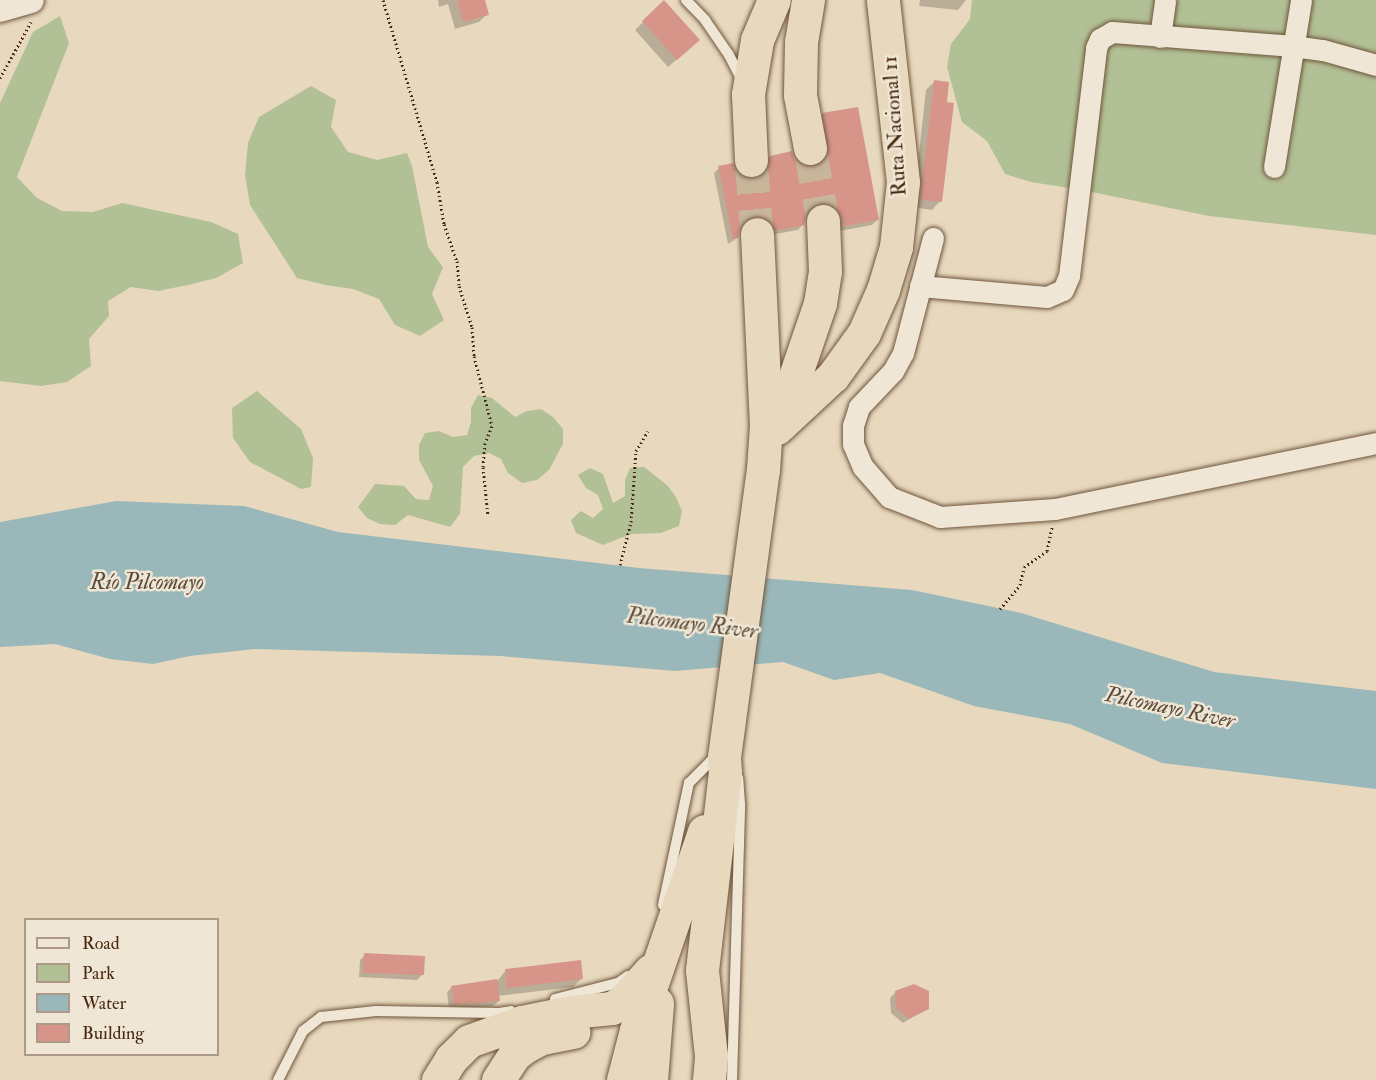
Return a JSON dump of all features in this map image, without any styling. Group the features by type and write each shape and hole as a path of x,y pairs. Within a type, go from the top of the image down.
{"highway":[{"path":"751,160 748,94 757,40 774,0"},
{"path":"808,0 801,42 800,95 810,148"},
{"name":"Ruta Nacional 11","path":"777,428 833,376 864,333 883,290 896,247 903,182 883,0"},
{"name":"Ruta Nacional 11","path":"763,470 820,303 825,271 823,221"},
{"name":"Ruta Nacional 11","path":"724,765 763,470 766,424 757,234"},
{"path":"508,1076 542,1038 568,1032 599,1033 617,1025 628,1016 724,765"},
{"path":"709,1080 711,1056 702,970 724,765"},
{"path":"447,1073 469,1041 522,1022 571,1012 612,1008 624,1000 655,944"},
{"path":"623,1080 655,944"},
{"path":"651,1080 655,944"}],"street":[{"path":"1160,37 1165,0"},
{"path":"1274,167 1301,0"},
{"path":"0,9 31,10"},
{"path":"920,286 1047,297 1063,290 1069,276 1096,48 1100,39 1112,32 1293,46 1323,50 1376,64"},
{"path":"933,238 903,353 893,371 859,407 853,426 853,444 863,467 889,497 940,517 1055,509 1376,443"}],"lane":[{"path":"686,0 705,20 729,55 748,94"},
{"path":"724,765 732,764 738,777 740,804 732,1080"},
{"path":"542,1002 618,983 639,968 655,944"},
{"path":"278,1080 303,1031 321,1017 376,1011 499,1014 521,1008"}],"path":[{"path":"384,0 438,182 444,224 457,261 459,286 472,327 474,356 492,426 485,443 483,467 488,516"},
{"path":"0,78 31,10"},
{"path":"620,565 631,522 636,451 648,431"},
{"path":"1000,609 1020,585 1024,567 1047,551 1055,509"}],"green space":[{"path":"972,0 1376,0 1376,235 1209,216 1031,182 1005,174 987,141 962,122 947,67 951,44 970,19"},
{"path":"60,16 69,43 17,177 37,198 62,211 93,212 122,203 211,222 238,234 243,263 216,278 188,285 158,291 131,287 108,301 109,316 89,339 91,366 67,382 41,386 0,381 0,103 33,32"},
{"path":"311,86 336,100 331,127 348,152 377,160 407,153 412,166 428,247 443,267 432,294 444,320 420,336 395,325 379,299 353,289 297,278 250,205 245,175 248,143 259,117"},
{"path":"257,391 301,429 313,458 311,487 301,489 250,462 233,438 232,408"},
{"path":"478,395 492,398 515,417 527,411 541,409 553,417 563,429 563,444 549,470 537,480 522,483 508,473 501,459 489,453 474,456 463,467 460,514 450,527 408,515 395,525 380,524 367,518 358,507 375,484 404,486 416,499 429,500 433,486 419,460 419,445 425,433 439,431 453,437 467,435 471,422 471,408"},
{"path":"644,467 667,485 676,497 682,511 679,526 661,533 631,534 603,545 576,533 571,520 581,511 593,518 603,509 598,495 586,488 578,475 590,468 603,474 613,503 625,496 625,480 630,468"}],"water":[{"name":"Río Pilcomayo","path":"116,501 244,506 338,532 639,568 912,590 1021,613 1214,672 1376,691 1376,789 1162,763 1070,724 974,706 880,673 834,680 783,662 675,671 500,656 255,649 190,656 153,664 110,659 55,644 0,647 0,522"}],"building":[{"path":"457,0 485,0 489,15 463,22"},
{"path":"664,0 700,40 677,60 642,21"},
{"path":"934,80 949,82 947,102 954,103 942,202 920,200"},
{"path":"858,107 879,220 845,226 838,211 831,204 822,202 814,205 807,212 804,225 775,231 772,223 765,217 756,215 747,218 740,226 738,238 733,239 718,166 733,163 742,176 752,179 761,176 767,169 770,156 792,151 795,160 803,165 814,166 823,162 828,154 822,113"},
{"path":"364,953 425,956 424,975 363,973"},
{"path":"581,960 583,979 507,988 505,969"},
{"path":"497,979 500,1001 454,1005 451,986"},
{"path":"914,984 929,991 929,1009 909,1019 896,1008 895,991"}],"tunnel":[{"path":"810,148 823,221"},
{"path":"751,160 757,234"}],"water label":[{"name":"Pilcomayo River","path":"692,624"},
{"name":"Pilcomayo River","path":"1170,708"}]}
